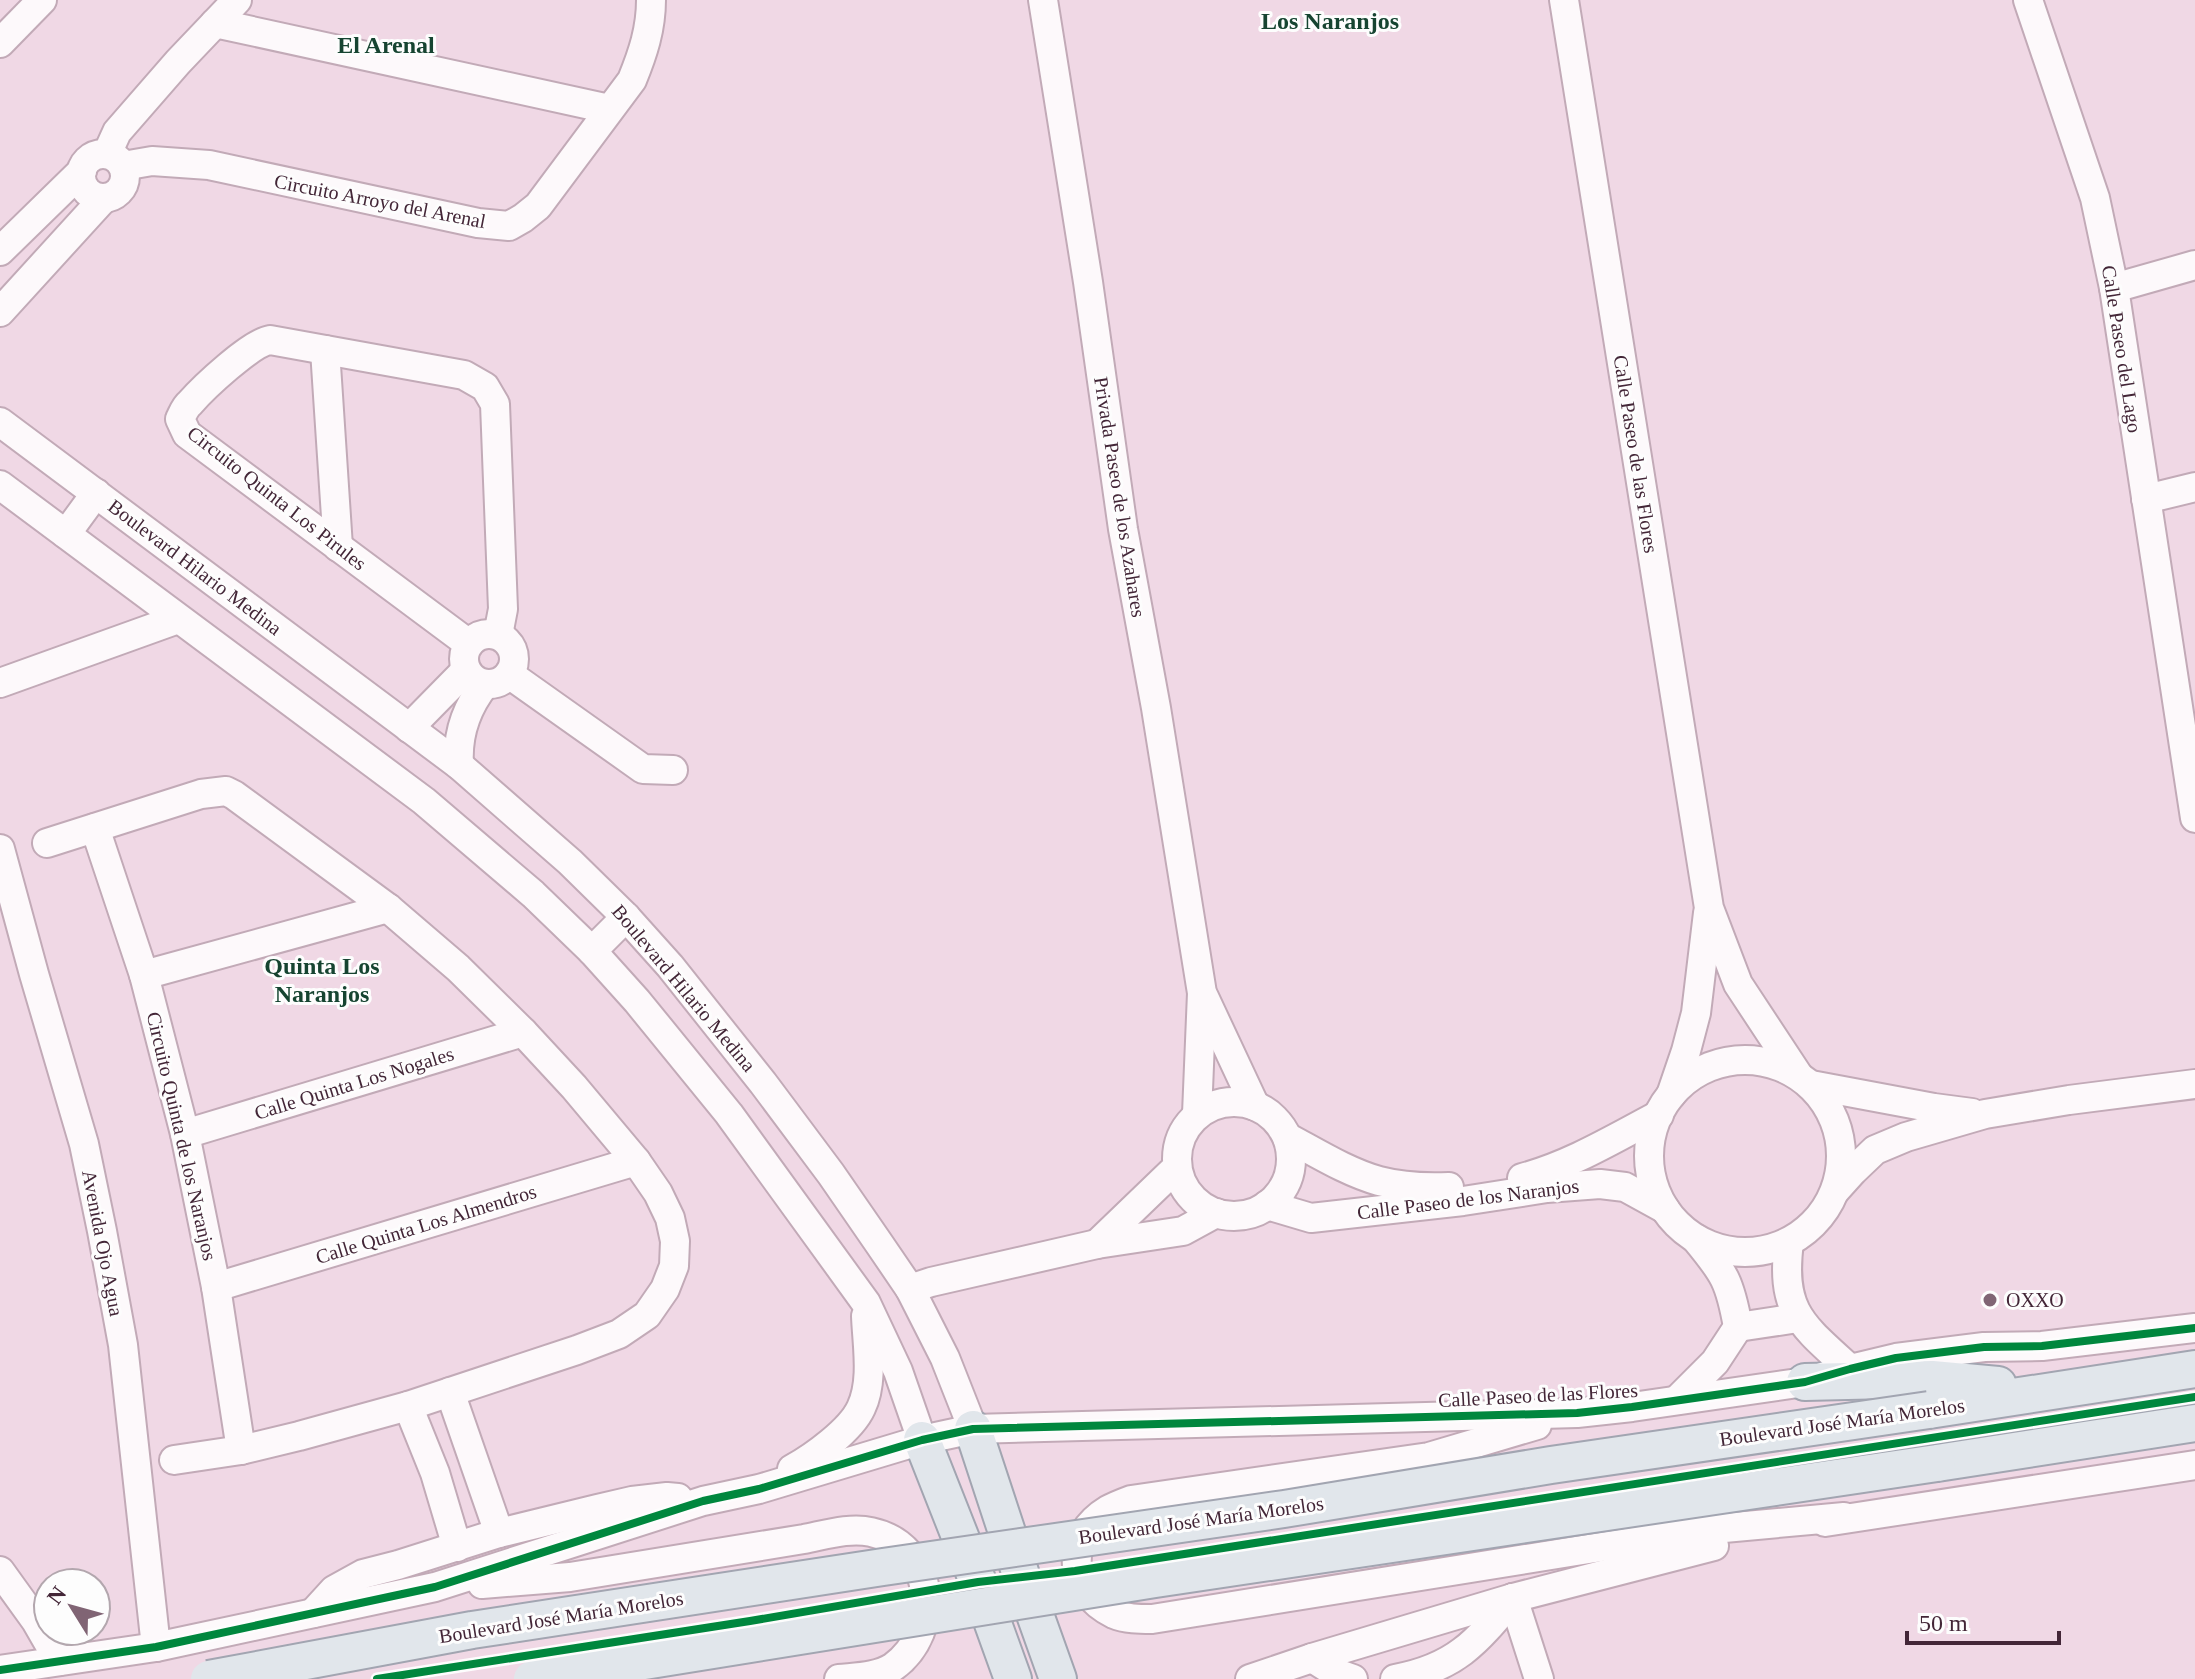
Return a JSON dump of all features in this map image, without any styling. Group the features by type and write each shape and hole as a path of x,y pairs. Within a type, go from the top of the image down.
{"main road":[{"name":"Boulevard José María Morelos","path":"209,1679 472,1630 2195,1369"},
{"path":"1805,1382 1932,1379 2059,1390"},
{"path":"532,1679 1155,1579 2195,1423"},
{"name":"Boulevard Hilario Medina","path":"973,1429 1058,1679"},
{"path":"922,1440 1013,1679"}],"street":[{"path":"0,43 42,0"},
{"path":"82,171 86,190 94,196 104,198 114,195 122,187 125,177 115,160 117,132 237,0"},
{"name":"Circuito Arroyo del Arenal","path":"115,160 209,165 425,213 509,226 538,206 632,80 649,34 651,0"},
{"name":"Privada Paseo de los Azahares","path":"1043,0 1123,529 1156,708 1202,993 1197,1114"},
{"name":"Calle Paseo de las Flores","path":"1564,0 1709,908 1738,984 1804,1080"},
{"name":"Calle Paseo del Lago","path":"2028,0 2095,198 2114,288 2146,499 2187,705 2195,818"},
{"path":"215,23 609,109"},
{"path":"0,251 82,171 87,161 96,156 115,160"},
{"path":"0,312 104,198"},
{"path":"2114,288 2195,265"},
{"name":"Circuito Quinta Los Pirules","path":"498,635 503,609 495,404 485,387 464,375 270,340 261,341 187,405 180,419 187,434 338,547 483,668 643,769 673,770"},
{"path":"325,350 338,547"},
{"name":"Boulevard Hilario Medina","path":"0,422 459,765 559,852 626,917 670,966 763,1083 831,1174 910,1289 945,1358 973,1429"},
{"path":"0,485 424,801 533,894 592,951 729,1114 866,1303 898,1371 922,1440"},
{"path":"2146,499 2195,487"},
{"path":"66,534 96,493"},
{"path":"0,683 178,619"},
{"path":"409,728 483,668 513,666 512,648 506,640 498,635 477,637 483,668 461,729 459,765"},
{"path":"47,843 201,794 226,791 253,807 388,908 458,968 523,1032 636,1161 658,1193 670,1218 675,1241 674,1266 665,1289 647,1315 619,1334 408,1406 241,1450 174,1460"},
{"name":"Circuito Quinta de los Naranjos","path":"95,828 144,975 185,1134 216,1287 241,1450"},
{"name":"Avenida Ojo Agua","path":"0,849 84,1144 102,1231 123,1345 156,1647"},
{"path":"144,975 388,908"},
{"name":"Calle Paseo de las Flores","path":"1665,1106 1686,1051 1696,1013 1709,908"},
{"path":"592,951 626,917"},
{"name":"Privada Paseo de los Azahares","path":"1202,993 1255,1106"},
{"name":"Calle Quinta Los Nogales","path":"185,1134 523,1032"},
{"path":"1677,1400 1715,1362 1738,1327 1725,1275 1696,1239 1673,1221 1653,1182 1649,1153 1655,1125 1665,1106 1688,1080 1708,1068 1730,1061 1754,1060 1777,1065 1804,1080 1934,1108 1985,1114"},
{"path":"1804,1080 1826,1103 1836,1123 1841,1146 1841,1169 1835,1191"},
{"path":"1696,1239 1726,1250 1758,1252 1789,1242 1816,1221 1835,1191 1875,1150 1906,1137 1985,1114 2195,1084"},
{"path":"1236,1101 1255,1106 1269,1113 1287,1137 1291,1162 1284,1186 1267,1205 1251,1213 1233,1216 1216,1213 1197,1203 1184,1187 1177,1167 1178,1148 1185,1129 1197,1114 1216,1105 1236,1101"},
{"name":"Calle Paseo de los Naranjos","path":"1287,1137 1354,1172 1380,1181 1414,1187 1471,1187 1543,1173 1576,1159 1665,1106"},
{"name":"Calle Quinta Los Almendros","path":"216,1287 636,1161"},
{"path":"1097,1244 1177,1167"},
{"name":"Calle Paseo de los Naranjos","path":"1267,1205 1311,1218 1600,1184 1625,1187 1665,1209"},
{"path":"910,1289 1097,1244 1183,1231 1216,1213"},
{"path":"1789,1242 1787,1284 1798,1318 1850,1369"},
{"path":"0,1670 156,1647 435,1587 703,1501 759,1489 809,1460 836,1439 861,1409 868,1382 866,1303"},
{"path":"1738,1327 1798,1318"},
{"name":"Calle Paseo de las Flores","path":"759,1489 922,1440 973,1429 1577,1413 1805,1382 1896,1358 1984,1347 2042,1346 2195,1328"},
{"path":"450,1392 499,1533"},
{"path":"408,1406 442,1496 457,1547"},
{"path":"1577,1413 1429,1457 1131,1500 1106,1510 1086,1530 1078,1546 1075,1571 1083,1589 1116,1615 1152,1619 1713,1529 1844,1517 2195,1465"},
{"path":"442,1496 482,1485"},
{"path":"313,1613 334,1590 363,1574 499,1533 632,1501 667,1497 703,1501"},
{"path":"1250,1679 1513,1598 1699,1549 1844,1517"},
{"path":"435,1587 570,1577 838,1532 869,1531 908,1550 926,1591 925,1620 917,1642 891,1668 870,1676 839,1679"},
{"path":"0,1571 36,1621 59,1661"},
{"path":"1395,1679 1413,1676 1443,1664 1468,1649 1513,1598"},
{"path":"1513,1598 1539,1679"},
{"path":"1312,1658 1336,1673 1353,1679"}],"cycle path":[{"path":"0,1670 156,1647 435,1587 703,1501 759,1489 922,1440 973,1429 1577,1413 1805,1382 1896,1358 1984,1347 2042,1346 2195,1328"},
{"path":"377,1679 978,1582 1075,1571 2195,1397"}],"place":[{"name":"OXXO","path":"1990,1300"}],"district":[{"name":"Los Naranjos","path":"1330,21"},
{"name":"El Arenal","path":"386,45"},
{"name":"Quinta Los Naranjos","path":"322,980"}]}
